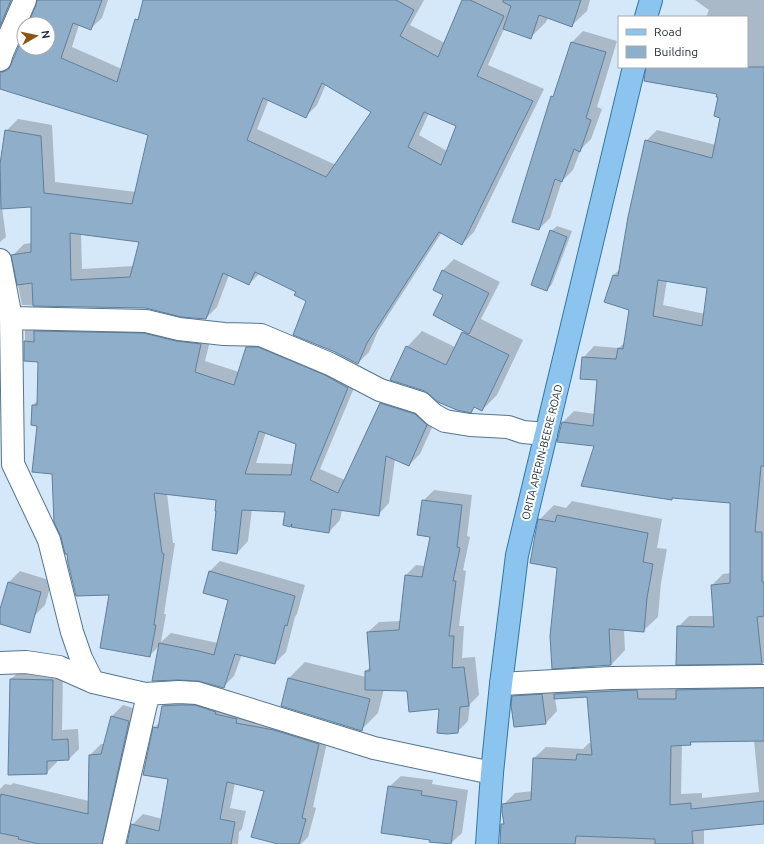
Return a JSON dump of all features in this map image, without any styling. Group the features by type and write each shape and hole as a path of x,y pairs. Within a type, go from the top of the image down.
{"main road":[{"path":"646,16 651,0"},
{"name":"ORITA APERIN-BEERE ROAD","path":"487,844 492,773 501,684 517,555 634,68"}],"street":[{"path":"0,60 25,0"},
{"path":"0,260 11,318 13,464 49,540 72,632 81,658 93,682"},
{"path":"11,318 146,321 186,330 224,334 261,334 330,364 380,390 421,403 434,415 445,421 470,425 508,427 523,432 546,434"},
{"path":"0,663 26,662 59,667 93,682 148,694 179,692 196,693 374,748 492,773"},
{"path":"501,684 611,678 764,676"},
{"path":"114,844 148,694"}],"building":[{"path":"0,0 11,0 0,26"},
{"path":"37,0 102,0 91,30 73,23 61,58 117,82 135,19 138,20 143,0 396,0 414,10 400,36 438,57 462,0 470,0 504,16 477,76 533,101 462,245 439,232 367,343 358,364 335,352 293,335 306,301 294,295 296,292 255,272 249,285 223,273 206,319 181,317 146,308 33,306 32,283 17,285 11,255 31,252 31,207 1,209 0,164 5,130 41,136 44,193 132,204 148,135 0,89 0,72 9,69 16,53 16,56 56,56 56,16 31,16","holes":["322,83 371,112 326,177 247,140 263,98 306,118","424,112 456,126 441,165 408,147","70,233 139,242 130,277 71,280"]},
{"path":"503,0 581,0 572,27 539,15 531,39 503,29 511,6 503,2"},
{"path":"571,42 606,52 586,118 591,120 580,152 574,149 562,182 555,179 539,230 512,222 551,96 553,97"},
{"path":"764,67 764,466 761,466 755,532 762,532 764,616 757,617 762,664 676,665 677,626 714,627 711,585 730,583 730,503 672,498 672,500 581,486 594,446 557,442 562,422 593,426 597,380 580,379 582,357 616,359 618,348 623,349 629,310 604,302 613,275 618,276 628,217 645,140 712,158 720,118 714,116 718,97 716,97 717,94 644,81 646,68","holes":["658,280 707,288 702,326 653,316"]},
{"path":"550,230 567,237 547,291 531,285"},
{"path":"442,270 489,293 469,334 433,315 443,295 433,290"},
{"path":"34,331 144,333 176,341 201,344 195,372 234,385 246,347 258,347 325,375 348,388 310,480 338,493 380,403 415,414 427,425 409,466 386,456 379,516 332,509 329,533 291,527 292,524 290,527 283,525 285,512 242,510 237,554 212,550 216,500 154,493 162,553 164,554 154,625 156,625 150,657 100,648 109,595 76,596 67,554 65,554 61,537 54,522 52,474 32,472 37,426 31,425 32,405 37,405 38,362 24,361 24,341 34,342","holes":["259,431 296,444 291,475 245,474"]},
{"path":"462,332 509,355 482,411 474,407 471,413 457,410 438,402 425,391 390,380 406,346 446,365"},
{"path":"422,500 462,505 457,547 460,548 453,581 456,581 449,636 454,636 452,668 464,667 469,706 460,707 458,733 437,733 439,709 409,712 407,691 365,690 365,671 370,671 367,632 399,630 405,575 422,577 430,537 417,535"},
{"path":"557,515 648,533 643,562 653,564 647,598 644,632 609,629 611,665 552,669 550,636 557,568 530,563 538,519 555,522"},
{"path":"209,571 295,596 287,626 285,625 275,664 235,654 224,688 198,681 152,681 159,643 214,655 228,600 203,593"},
{"path":"8,582 41,592 30,633 0,624 0,609"},
{"path":"288,678 370,699 362,731 281,706"},
{"path":"10,679 53,680 52,740 68,739 69,760 47,761 47,774 8,775"},
{"path":"764,688 764,741 690,742 691,745 671,746 670,805 691,803 691,809 764,801 764,824 692,831 693,844 655,844 655,839 576,836 575,844 500,844 501,824 504,824 502,804 531,800 533,758 576,760 577,754 592,755 587,697 554,699 554,694 637,690 638,699 676,699 676,690"},
{"path":"542,694 546,724 514,727 511,705 512,696"},
{"path":"195,705 216,712 215,714 237,719 236,723 274,730 319,744 302,818 306,819 299,844 278,844 251,837 264,791 227,782 220,819 235,822 231,844 127,844 131,824 159,831 168,779 143,775 153,727 158,728 162,706"},
{"path":"111,716 129,721 102,844 39,844 18,839 19,837 0,833 1,794 88,814 89,755 101,754"},
{"path":"388,786 422,791 421,795 457,801 451,844 429,842 430,840 381,833"}]}
